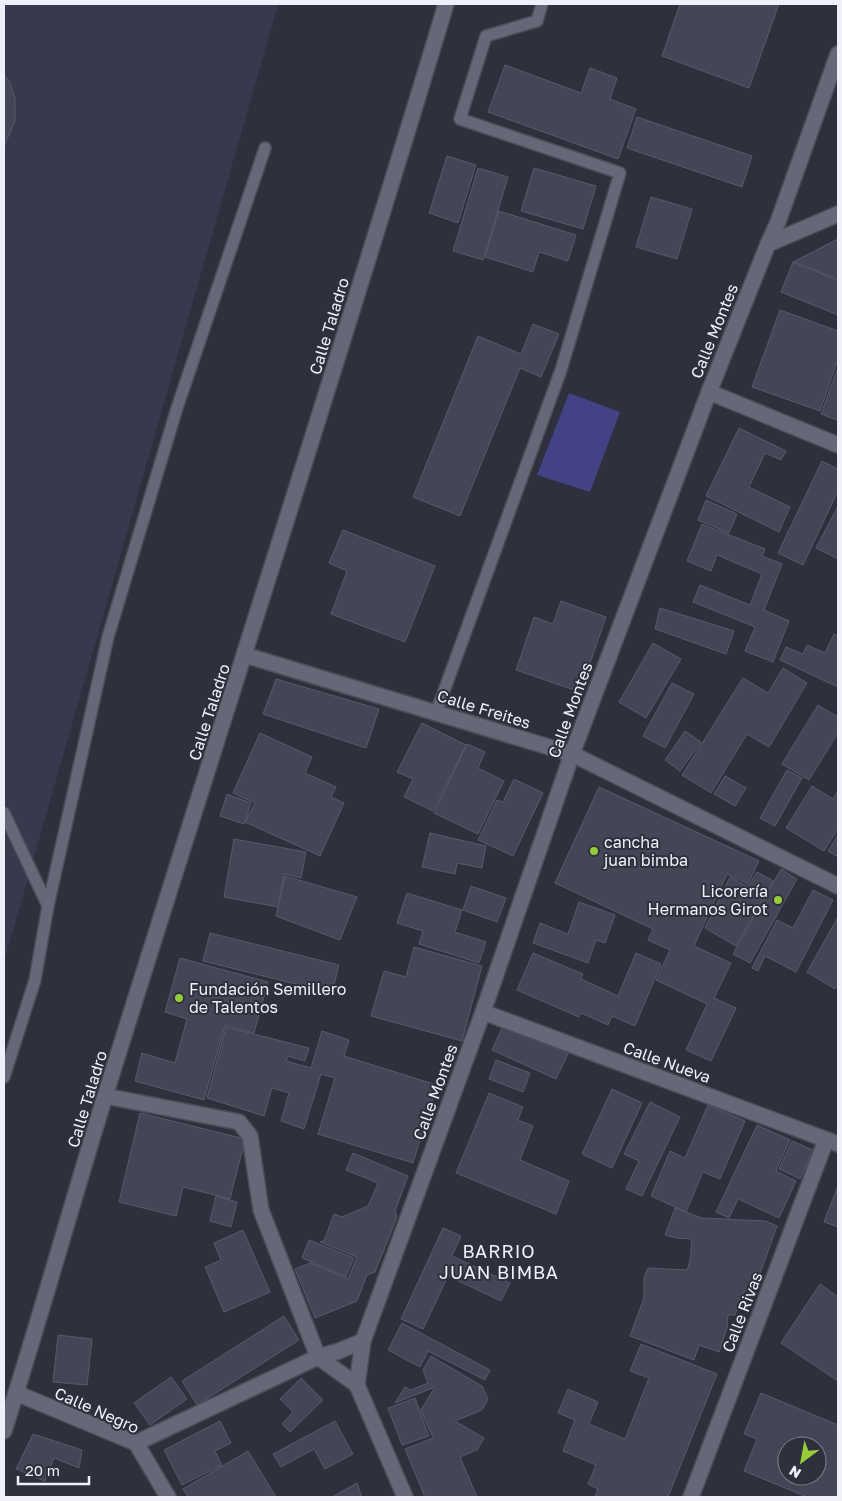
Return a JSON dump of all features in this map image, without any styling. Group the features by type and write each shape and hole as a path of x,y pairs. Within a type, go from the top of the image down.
{"street":[{"name":"Calle Taladro","path":"4,1431 105,1096 245,656 446,4"},
{"name":"Calle Montes","path":"357,1385 363,1341 483,1012 572,754 709,392 778,222 838,54"},
{"path":"768,244 838,214"},
{"path":"709,392 838,445"},
{"name":"Calle Freites","path":"245,656 572,754 838,886"},
{"name":"Calle Nueva","path":"483,1012 832,1142"},
{"path":"105,1096 239,1122 245,1129 250,1136 261,1210 318,1357 357,1385 405,1497"},
{"name":"Calle Rivas","path":"691,1497 832,1142"},
{"path":"136,1443 318,1357 363,1341"},
{"name":"Calle Negro","path":"16,1393 136,1443 168,1497"}],"lane":[{"path":"436,713 561,370 620,173 460,119 486,36 537,21 542,4"},
{"path":"4,1077 35,980 48,906 108,637 177,408 265,148"},
{"path":"4,813 48,906"}],"shaded area":[{"path":"4,4 278,4 4,962"},
{"path":"569,393 620,412 590,492 537,475"}],"building":[{"path":"680,4 779,4 749,88 662,56"},
{"path":"505,65 581,93 590,68 617,78 610,99 636,109 618,159 488,112"},
{"path":"4,75 10,83 15,99 15,121 4,146"},
{"path":"637,117 752,156 742,187 627,148"},
{"path":"447,156 476,165 458,223 429,213"},
{"path":"478,168 508,177 483,260 453,251"},
{"path":"534,168 596,186 583,229 521,211"},
{"path":"651,197 692,209 677,259 636,247"},
{"path":"499,211 576,235 568,261 539,252 533,272 485,257"},
{"path":"838,239 838,280 793,262"},
{"path":"793,262 838,280 838,315 781,292"},
{"path":"780,310 838,331 838,359 820,411 752,387"},
{"path":"533,324 559,334 541,377 520,368 460,516 413,497 478,336 521,354"},
{"path":"838,367 838,415 837,420 821,414"},
{"path":"739,428 786,451 781,460 765,453 749,487 790,507 779,532 706,496"},
{"path":"822,461 838,469 838,491 803,565 778,553"},
{"path":"706,500 737,514 729,533 698,520"},
{"path":"838,506 838,559 816,548"},
{"path":"702,524 765,549 762,556 782,564 764,610 789,621 773,662 745,651 755,627 693,602 700,585 750,605 762,574 717,555 711,571 687,561"},
{"path":"343,530 435,566 405,642 331,614 347,571 329,563"},
{"path":"561,601 606,617 580,692 516,670 534,617 553,624"},
{"path":"660,608 734,631 726,654 655,629"},
{"path":"834,634 838,636 838,687 780,660 786,647 803,654 807,645 825,653"},
{"path":"653,643 681,659 646,718 619,702"},
{"path":"783,668 807,683 769,747 747,734 711,793 682,775 743,678 768,693"},
{"path":"276,679 379,709 366,748 263,714"},
{"path":"672,683 694,694 665,748 643,736"},
{"path":"818,705 838,717 838,733 809,780 782,764"},
{"path":"422,723 466,745 433,811 404,797 413,779 397,772"},
{"path":"685,731 701,742 680,771 665,760"},
{"path":"260,733 312,757 305,773 336,787 331,797 344,803 320,856 245,822 255,803 233,793"},
{"path":"467,744 485,752 478,768 504,781 478,834 434,813"},
{"path":"787,770 802,778 775,826 760,818"},
{"path":"725,776 746,788 735,806 714,794"},
{"path":"514,779 543,793 513,856 478,840 497,800 503,802"},
{"path":"812,786 833,799 838,791 838,829 824,851 786,828"},
{"path":"599,787 759,861 748,884 727,874 694,946 731,963 714,998 736,1008 711,1061 686,1050 707,1004 656,980 670,950 648,940 653,929 555,883"},
{"path":"227,794 251,803 244,824 220,816"},
{"path":"430,833 486,846 482,868 457,863 455,874 422,867"},
{"path":"838,835 838,857 828,851"},
{"path":"234,839 306,852 301,878 284,874 278,907 224,897"},
{"path":"781,869 797,879 750,963 733,954"},
{"path":"757,872 773,881 736,946 705,928 730,877 748,887"},
{"path":"285,876 357,897 340,940 276,916"},
{"path":"471,886 506,898 497,922 463,910"},
{"path":"813,890 833,900 796,972 765,956 758,971 752,968 777,920 793,928"},
{"path":"407,893 462,910 455,932 486,942 479,963 419,944 423,931 397,923"},
{"path":"579,902 615,915 605,943 596,940 588,963 533,943 540,923 568,934"},
{"path":"838,917 838,984 835,989 807,972"},
{"path":"210,933 339,965 332,993 203,961"},
{"path":"414,947 482,966 462,1041 371,1016 384,971 406,977"},
{"path":"533,953 583,974 581,979 618,996 636,953 661,964 635,1026 612,1016 608,1025 581,1013 579,1017 517,990"},
{"path":"180,958 268,982 254,1033 225,1025 204,1100 135,1081 142,1053 175,1063 187,1019 165,1012"},
{"path":"504,1024 568,1054 556,1079 492,1050"},
{"path":"226,1027 309,1048 305,1061 288,1056 286,1061 311,1068 322,1031 349,1040 344,1056 437,1085 413,1163 318,1134 335,1078 321,1074 304,1129 281,1121 289,1093 272,1088 264,1116 207,1098"},
{"path":"496,1060 530,1073 523,1092 489,1079"},
{"path":"612,1089 642,1103 612,1168 582,1154"},
{"path":"489,1093 523,1107 518,1120 533,1126 520,1160 569,1181 556,1214 456,1173"},
{"path":"650,1102 680,1117 642,1196 626,1189 639,1161 624,1154"},
{"path":"708,1105 745,1121 720,1179 703,1172 686,1212 651,1196 670,1151 685,1158"},
{"path":"140,1113 245,1139 230,1199 183,1187 176,1216 119,1202"},
{"path":"757,1125 790,1140 776,1171 796,1181 779,1218 738,1199 729,1218 716,1212"},
{"path":"792,1141 813,1150 800,1179 779,1169"},
{"path":"353,1153 408,1176 395,1211 397,1217 375,1272 367,1275 357,1301 315,1318 295,1269 310,1263 348,1279 357,1257 320,1242 324,1241 334,1214 342,1217 368,1206 378,1183 346,1170"},
{"path":"838,1186 838,1227 824,1222"},
{"path":"216,1196 237,1202 231,1227 210,1221"},
{"path":"675,1208 702,1218 765,1221 777,1226 757,1282 743,1293 735,1315 728,1315 727,1328 719,1352 699,1345 694,1360 630,1336 644,1298 644,1278 648,1268 687,1270 690,1261 692,1239 665,1235"},
{"path":"443,1228 461,1236 452,1256 510,1283 501,1301 448,1276 423,1329 401,1319"},
{"path":"243,1230 270,1292 224,1312 205,1267 221,1260 214,1243"},
{"path":"309,1240 354,1258 346,1277 302,1258"},
{"path":"820,1284 838,1297 838,1381 781,1343"},
{"path":"284,1316 299,1340 197,1405 182,1381"},
{"path":"402,1323 490,1370 485,1380 428,1351 420,1367 388,1350"},
{"path":"58,1335 92,1339 87,1385 53,1382"},
{"path":"641,1344 717,1374 668,1497 595,1497 598,1489 588,1484 596,1465 563,1451 575,1420 558,1413 568,1389 598,1402 589,1424 625,1439 649,1378 630,1371"},
{"path":"431,1356 482,1386 488,1399 482,1410 455,1421 484,1438 477,1450 460,1457 477,1497 425,1497 405,1449 433,1438 421,1410 435,1387 395,1403 405,1387 411,1390 428,1383 423,1370"},
{"path":"171,1377 187,1399 150,1425 134,1403"},
{"path":"301,1378 323,1400 290,1432 282,1424 293,1412 280,1399"},
{"path":"761,1393 838,1425 838,1497 807,1497 780,1486 827,1486 827,1436 777,1436 777,1485 744,1471 757,1439 744,1434"},
{"path":"415,1398 429,1436 402,1445 388,1408"},
{"path":"220,1421 231,1443 215,1451 222,1465 182,1485 164,1450"},
{"path":"335,1421 353,1454 325,1469 314,1449 281,1467 273,1454"},
{"path":"33,1434 82,1450 79,1468 54,1458 45,1481 16,1469"},
{"path":"248,1451 276,1497 188,1497 183,1489"},
{"path":"357,1483 362,1497 332,1497"}],"place":[{"name":"cancha juan bimba","path":"594,851"},
{"name":"Licorería Hermanos Girot","path":"778,900"},
{"name":"Fundación Semillero de Talentos","path":"179,998"}],"district":[{"name":"BARRIO JUAN BIMBA","path":"499,1262"}]}
